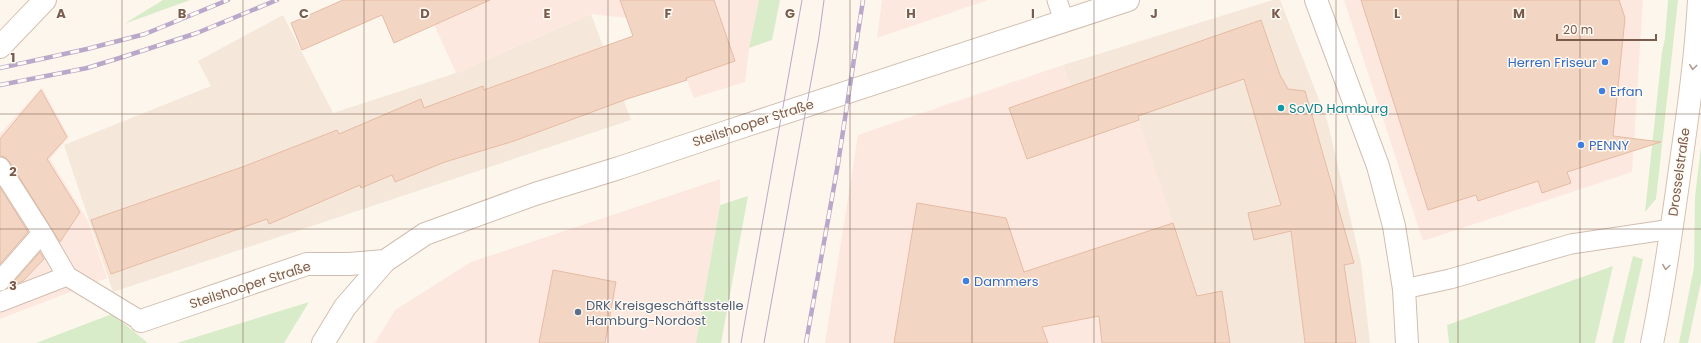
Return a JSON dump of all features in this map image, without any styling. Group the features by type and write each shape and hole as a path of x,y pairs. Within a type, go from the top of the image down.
{"street":[{"path":"0,47 45,0"},
{"name":"Steilshooper Straße","path":"323,343 345,307 385,261 425,234 502,205 1128,0"},
{"path":"1316,0 1378,166 1394,226 1404,289 1407,343"},
{"name":"Drosselstraße","path":"1652,343 1662,298 1672,229 1697,36 1699,0"},
{"name":"Steilshooper Straße","path":"141,321 306,264 349,264 385,261"}],"lane":[{"path":"1057,0 1064,21"},
{"path":"1,171 42,233 67,276 141,321"},
{"path":"1404,289 1450,279 1571,244 1632,233 1672,229"},
{"path":"0,281 42,233"},
{"path":"0,302 67,276"}],"shaded area":[{"path":"423,0 759,0 749,48 745,82 694,98 663,22 591,14 456,73"},
{"path":"882,0 988,0 877,38"},
{"path":"1273,0 1280,0 1327,120 1361,263 1370,343 1175,343 1139,121 1088,139 1063,65"},
{"path":"1344,0 1643,0 1632,172 1423,241"},
{"path":"591,14 631,120 113,292 64,145 211,86 198,61 283,15 333,113 456,73"},
{"path":"1063,65 1088,139 1139,121 1198,296 1175,343 825,343 858,135"},
{"path":"42,87 69,137 50,159 88,221 107,278 0,319 0,134"},
{"path":"720,179 720,205 696,343 375,343 395,310 471,262"}],"green space":[{"path":"163,0 190,0 124,24"},
{"path":"759,0 780,0 772,40 749,48"},
{"path":"1668,0 1678,0 1656,199 1645,212 1662,52 1665,38"},
{"path":"1701,146 1701,282 1688,343 1679,343 1694,267 1695,197"},
{"path":"748,196 721,343 696,343 720,205"},
{"path":"1633,256 1643,259 1624,343 1612,343"},
{"path":"1613,266 1595,343 1449,343 1447,325"},
{"path":"309,302 284,343 177,343"},
{"path":"112,314 148,343 36,343"}],"building":[{"path":"343,0 490,0 394,43 382,15 302,50 291,23"},
{"path":"620,0 714,0 735,61 686,78 687,80 627,99 514,141 445,162 395,182 392,175 361,188 360,185 269,224 267,219 111,274 91,220 245,166 337,130 339,134 421,99 424,108 483,86 484,90 633,36"},
{"path":"1361,0 1619,0 1625,18 1613,136 1661,142 1567,172 1571,183 1542,193 1538,181 1478,201 1476,195 1428,210"},
{"path":"1261,20 1280,75 1288,89 1305,91 1354,263 1344,265 1356,343 1305,343 1291,231 1254,240 1248,213 1281,205 1244,79 1138,116 1139,120 1027,159 1009,108"},
{"path":"41,90 67,137 47,159 80,212 60,242 9,161 5,157 0,156 0,139"},
{"path":"0,187 28,232 0,264"},
{"path":"917,203 1006,218 1024,272 1173,223 1197,296 1222,291 1230,343 1102,343 1099,316 1042,327 1048,343 894,343"},
{"path":"40,252 44,259 23,281 10,286"},
{"name":"DRK Kreisgeschäftsstelle Hamburg-Nordost","path":"553,270 616,282 605,343 539,343"}],"tram line":[{"path":"741,343 802,0"},
{"path":"764,343 819,37 824,0"}],"railway":[{"path":"0,68 87,49 145,34 228,0"},
{"path":"0,85 87,68 197,33 277,0"},
{"path":"806,343 838,164 863,0"}],"place":[{"name":"Herren Friseur","path":"1605,62"},
{"name":"Erfan","path":"1602,91"},
{"name":"SoVD Hamburg","path":"1281,108"},
{"name":"PENNY","path":"1581,145"},
{"name":"Dammers","path":"966,281"},
{"name":"DRK Kreisgeschäftsstelle Hamburg-Nordost","path":"578,312"}]}
